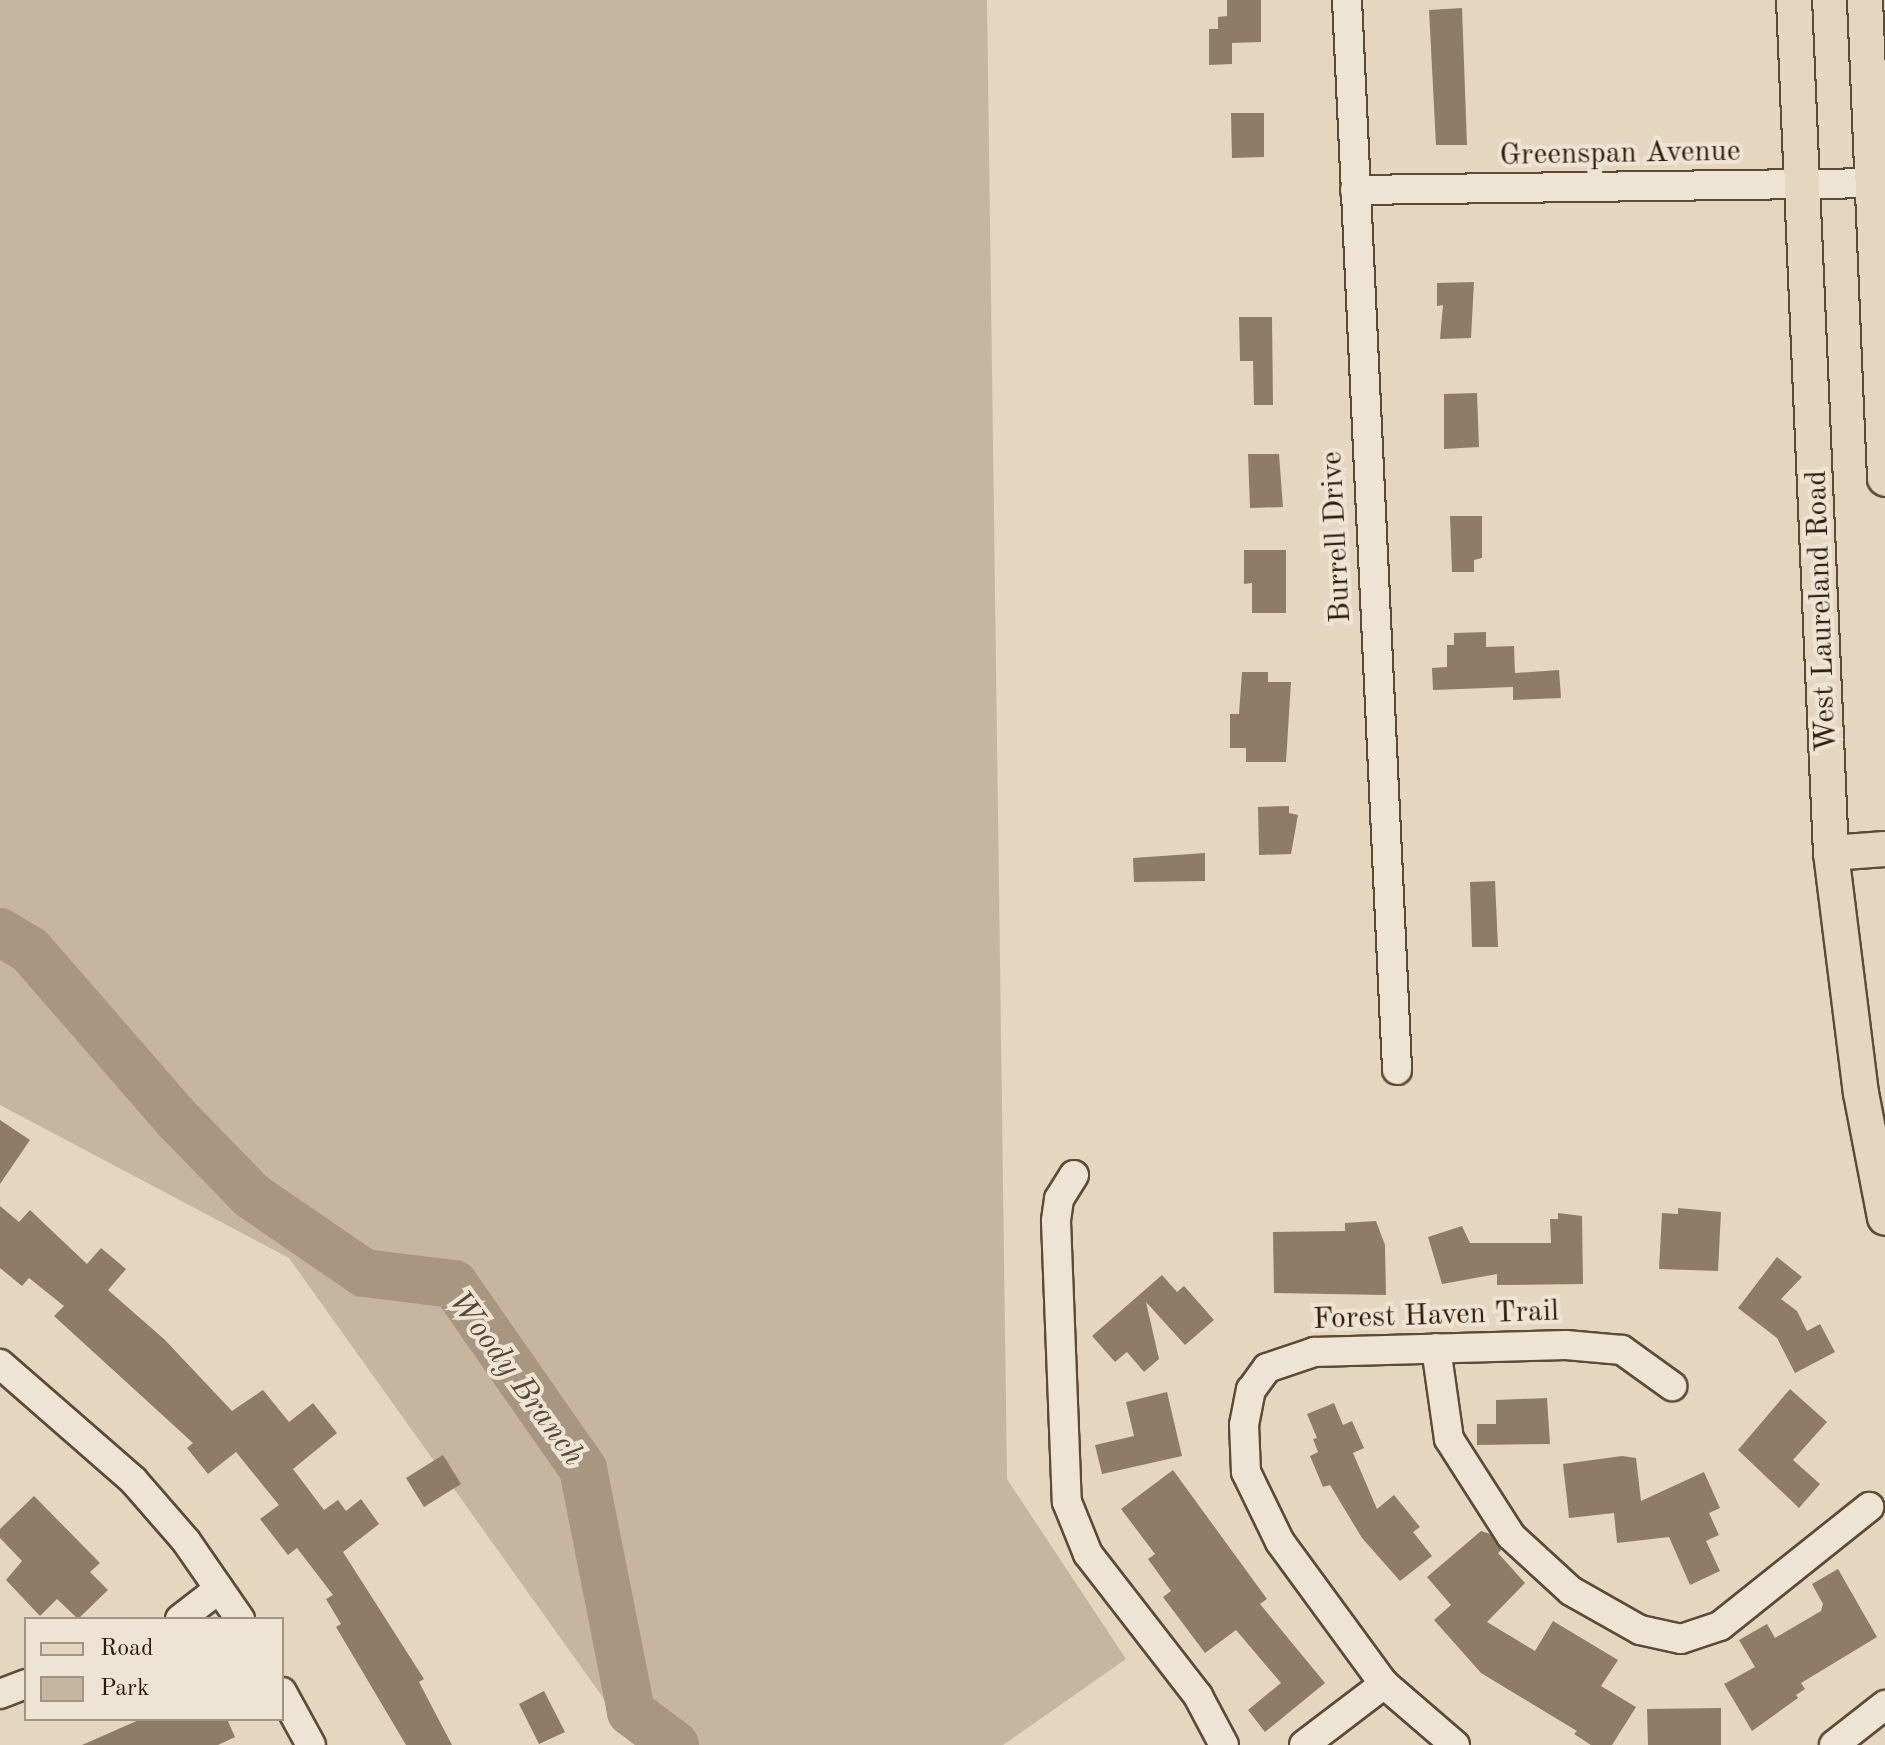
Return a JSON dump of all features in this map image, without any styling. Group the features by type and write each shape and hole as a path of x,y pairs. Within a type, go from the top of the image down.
{"main road":[{"name":"West Laureland Road","path":"1794,0 1831,853 1861,1093 1885,1218"},
{"path":"1865,0 1879,183 1885,479"},
{"path":"1831,853 1885,849"}],"street":[{"name":"Burrell Drive","path":"1347,0 1397,1070"},
{"name":"Greenspan Avenue","path":"1355,190 1879,183"},
{"path":"1074,1175 1059,1199 1056,1221 1067,1502 1088,1554 1198,1696 1224,1745"},
{"name":"Forest Haven Trail","path":"1455,1745 1384,1684 1322,1604 1258,1502 1246,1472 1244,1425 1251,1390 1267,1368 1288,1356 1436,1348 1597,1345 1649,1364 1672,1386"},
{"path":"1436,1348 1449,1439 1511,1536 1571,1591 1640,1630 1681,1639 1720,1626 1869,1507"},
{"path":"0,1364 133,1480 239,1617"},
{"path":"183,1617 219,1589"},
{"path":"1304,1745 1384,1684"},
{"path":"0,1694 24,1685"},
{"path":"284,1696 311,1745"},
{"path":"1834,1745 1885,1705"}],"green space":[{"path":"0,0 987,0 1007,1479 1126,1659 1003,1745 637,1745 289,1258 0,1105"}],"building":[{"path":"1227,0 1261,0 1261,42 1232,43 1232,64 1209,65 1209,29 1218,29 1218,17 1227,16"},
{"path":"1462,8 1467,145 1436,145 1429,10"},
{"path":"1231,113 1264,113 1264,157 1232,158"},
{"path":"1474,282 1471,338 1440,339 1443,305 1437,306 1437,283"},
{"path":"1239,317 1272,317 1273,405 1254,405 1253,361 1240,361"},
{"path":"1477,393 1479,447 1444,449 1444,394"},
{"path":"1248,454 1279,454 1283,507 1250,508"},
{"path":"1450,516 1482,516 1482,558 1474,560 1474,572 1452,572"},
{"path":"1244,550 1286,550 1286,613 1252,613 1252,583 1244,584"},
{"path":"1486,632 1486,647 1514,646 1515,673 1559,670 1561,698 1513,700 1513,687 1433,690 1432,668 1447,667 1447,645 1454,645 1454,633"},
{"path":"1242,672 1268,672 1268,682 1291,682 1286,762 1246,762 1246,748 1230,748 1230,714 1239,714"},
{"path":"1289,806 1289,813 1298,815 1291,854 1259,855 1258,807"},
{"path":"1205,853 1205,881 1134,882 1133,858"},
{"path":"1495,881 1498,947 1472,947 1470,882"},
{"path":"0,1120 30,1140 0,1184"},
{"path":"0,1206 19,1222 30,1210 87,1264 101,1248 126,1269 108,1290 165,1340 232,1411 263,1390 289,1422 313,1403 337,1433 293,1469 324,1510 338,1500 346,1511 361,1499 379,1524 343,1552 424,1679 419,1682 452,1745 406,1745 336,1627 341,1624 326,1599 333,1595 297,1548 288,1555 260,1519 279,1505 236,1452 208,1474 187,1448 193,1443 54,1316 64,1306 29,1278 22,1286 0,1268"},
{"path":"1678,1208 1721,1212 1718,1271 1659,1269 1662,1213 1678,1214"},
{"path":"1558,1213 1582,1216 1583,1284 1497,1285 1497,1274 1442,1284 1428,1237 1462,1226 1470,1243 1551,1243 1550,1219 1558,1219"},
{"path":"1376,1221 1385,1245 1386,1295 1274,1293 1273,1232 1345,1231 1345,1223"},
{"path":"1777,1257 1802,1277 1781,1299 1797,1311 1807,1331 1820,1324 1835,1352 1795,1373 1777,1338 1738,1308"},
{"path":"1162,1275 1177,1292 1184,1286 1214,1320 1185,1345 1146,1302 1159,1359 1144,1372 1127,1352 1115,1362 1092,1336"},
{"path":"1790,1389 1827,1422 1793,1460 1820,1484 1799,1508 1738,1450"},
{"path":"1167,1392 1182,1456 1102,1474 1095,1445 1134,1436 1126,1402"},
{"path":"1547,1398 1550,1444 1477,1445 1477,1424 1496,1424 1496,1400"},
{"path":"1334,1403 1343,1425 1352,1421 1364,1448 1353,1453 1377,1509 1394,1495 1420,1527 1413,1532 1432,1556 1400,1581 1362,1538 1330,1485 1323,1487 1310,1456 1318,1452 1313,1439 1317,1438 1307,1414"},
{"path":"443,1455 461,1484 424,1507 406,1478"},
{"path":"1622,1456 1636,1458 1641,1501 1704,1472 1720,1508 1709,1513 1719,1535 1706,1541 1720,1571 1690,1585 1669,1537 1617,1543 1614,1513 1569,1518 1563,1464"},
{"path":"1173,1470 1267,1599 1260,1604 1325,1683 1265,1732 1248,1710 1281,1683 1236,1630 1205,1653 1163,1597 1171,1591 1148,1559 1155,1554 1121,1509"},
{"path":"34,1496 100,1563 90,1572 108,1590 80,1617 76,1617 57,1599 40,1616 6,1580 22,1561 0,1538 0,1529"},
{"path":"1481,1531 1490,1534 1501,1550 1498,1553 1525,1583 1487,1622 1535,1651 1553,1621 1618,1660 1601,1686 1636,1707 1612,1745 1591,1745 1574,1734 1577,1731 1481,1673 1434,1620 1451,1605 1427,1577"},
{"path":"1838,1569 1877,1637 1801,1683 1805,1689 1796,1695 1798,1698 1752,1731 1724,1684 1755,1667 1739,1640 1767,1624 1775,1638 1821,1611 1823,1604 1812,1584"},
{"path":"544,1691 565,1732 539,1744 519,1704"},
{"path":"1721,1708 1721,1745 1648,1745 1647,1709"},
{"path":"136,1721 228,1721 235,1737 218,1745 82,1745"}],"waterway":[{"name":"Woody Branch","path":"0,932 30,950 177,1119 252,1196 364,1273 454,1284 583,1469 631,1712 675,1745"}]}
